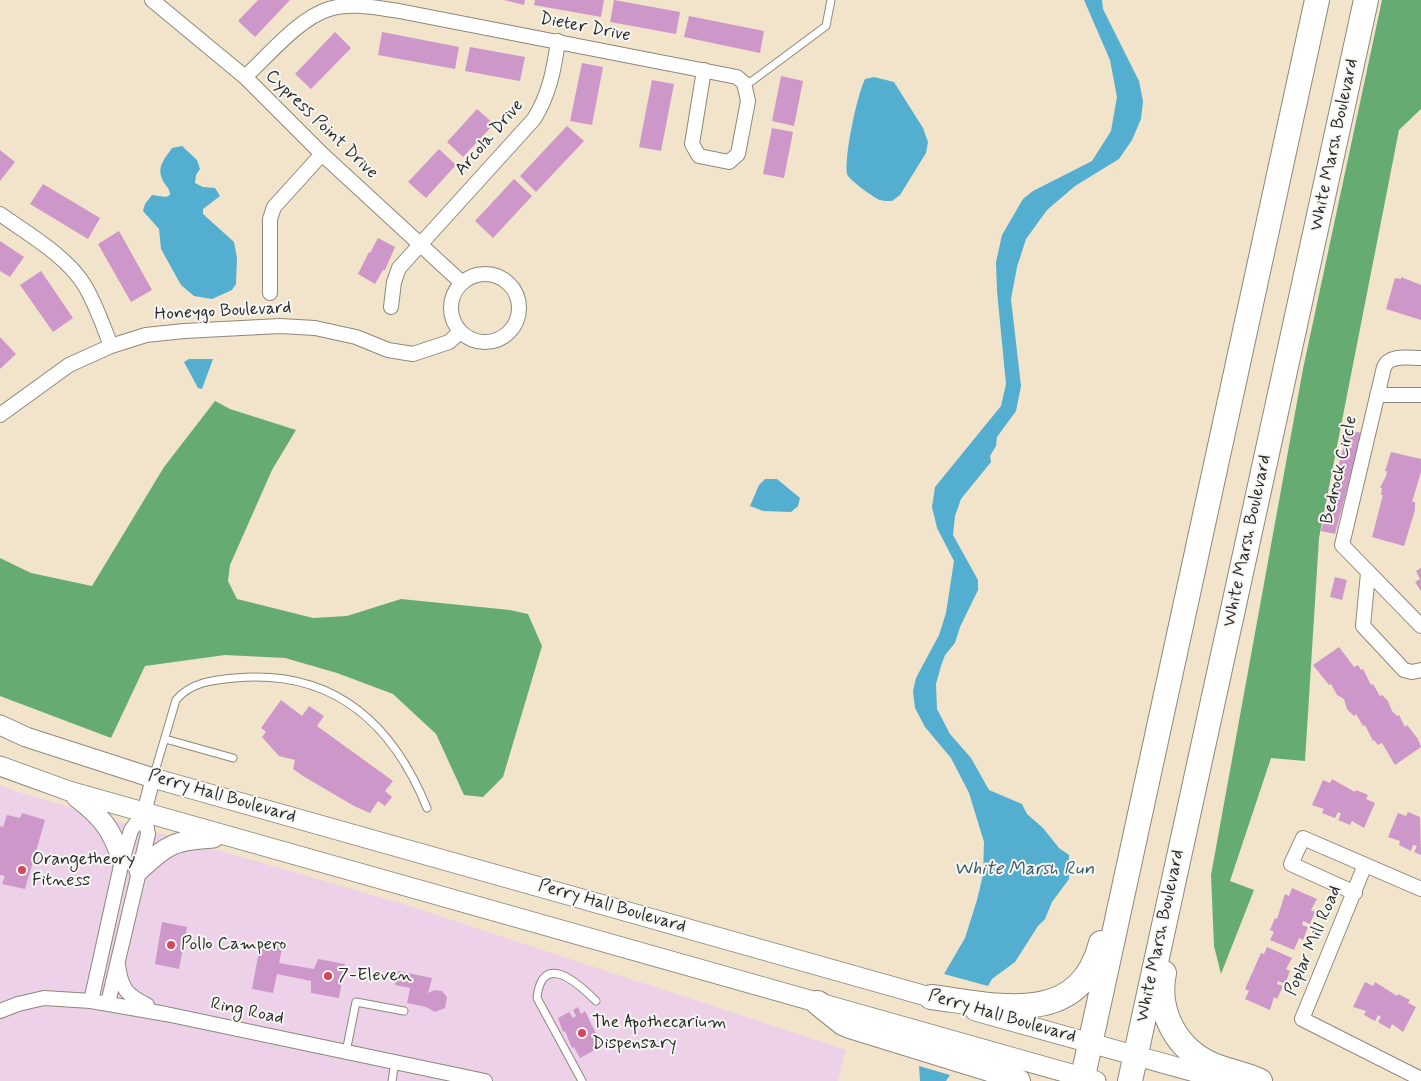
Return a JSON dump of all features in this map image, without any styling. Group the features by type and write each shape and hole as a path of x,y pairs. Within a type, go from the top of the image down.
{"highway":[{"path":"1087,1080 1090,1043 1317,0"},
{"name":"White Marsh Boulevard","path":"1130,1081 1366,0"},
{"path":"931,997 1014,1007 1036,1006 1064,996 1086,977 1095,961 1101,944 1127,828 1160,696 1176,648"},
{"path":"1202,754 1186,866 1162,982 1163,1005 1174,1032 1182,1044 1193,1054 1214,1065 1260,1081"},
{"path":"818,1003 842,1023 999,1072 1018,1081"}],"main road":[{"name":"Perry Hall Boulevard","path":"0,725 26,737 153,778 1227,1081"},
{"name":"Perry Hall Boulevard","path":"0,766 69,791 144,813 1087,1080"},
{"path":"69,791 95,812 106,824 115,838 122,861"},
{"path":"139,872 164,848 174,843 186,840 228,837"}],"street":[{"name":"Cypress Point Drive","path":"152,0 245,77 322,154 461,282"},
{"name":"Dieter Drive","path":"245,77 311,17 330,9 357,6 399,10 704,70 737,77 744,83"},
{"name":"Arcola Drive","path":"391,307 394,282 399,268 534,119 544,103 549,87 558,41"},
{"path":"704,70 692,144 699,156 729,162 738,154 748,101 744,83"},
{"path":"270,293 270,218 274,207 322,154"},
{"path":"0,214 36,238 84,284 99,314 111,346"},
{"path":"477,274 494,274 512,286 517,296 519,308 516,321 503,337 492,342 480,342 470,339 460,332 450,312 451,301 461,282 477,274"},
{"name":"Honeygo Boulevard","path":"0,414 69,365 111,346 146,335 280,326 315,328 356,337 388,350 414,354 449,342 460,332"},
{"name":"Bedrock Circle","path":"1421,358 1397,358 1386,363 1342,545 1421,626"},
{"path":"1377,396 1421,395"},
{"path":"1368,573 1363,626 1404,670 1412,672 1421,670"},
{"path":"91,1001 122,861 131,830 144,813 153,778"},
{"path":"108,1003 117,958 148,834 144,813"},
{"path":"1355,893 1291,864 1303,838 1421,889"},
{"name":"Poplar Mill Road","path":"1365,865 1302,1019 1421,1079"},
{"path":"117,958 119,977 131,997 166,1014"},
{"name":"Ring Road","path":"0,1011 18,1004 44,998 108,1003 485,1081"}],"lane":[{"path":"744,83 752,81 826,26 831,0"},
{"path":"153,778 176,700 191,686 223,679 247,677 288,680 307,684 344,701 377,726 403,759 414,777 426,808"},
{"path":"165,739 233,758"},
{"path":"582,1081 537,998 538,990 548,975 555,972 562,974 583,988 596,1001"},
{"path":"346,1052 356,1002 404,1011"},
{"path":"392,1081 395,1062"}],"shaded area":[{"path":"0,785 18,792 400,903 846,1050 838,1081 0,1081"}],"green space":[{"path":"1382,0 1421,0 1421,109 1399,130 1319,538 1305,761 1271,758 1230,881 1254,890 1221,974 1214,946 1211,875 1303,369"},
{"path":"215,401 230,409 296,430 272,470 230,565 228,581 237,599 313,618 347,616 401,599 510,610 528,614 542,646 503,777 483,797 464,795 436,734 393,694 337,673 285,658 225,655 145,666 111,738 0,696 0,558 31,573 92,586 164,467"}],"water":[{"name":"White Marsh Run","path":"1084,0 1102,0 1103,9 1139,81 1143,101 1141,119 1132,140 1119,159 1075,186 1047,210 1026,239 1017,267 1011,299 1021,386 1016,411 997,437 996,446 990,456 991,462 961,499 955,516 953,535 978,580 978,590 960,627 955,643 945,655 936,684 937,709 950,734 971,758 989,790 1022,804 1027,814 1043,828 1059,848 1069,855 1069,879 1052,902 1045,919 1038,926 1015,962 992,979 988,986 944,974 965,938 977,900 983,875 984,842 969,793 951,758 925,727 915,708 913,691 916,678 939,635 946,613 954,561 937,528 932,507 935,487 1001,406 1006,384 996,262 1002,235 1023,199 1033,191 1092,161 1111,131 1117,97 1110,60"},
{"path":"874,77 894,82 923,128 928,142 926,153 900,195 892,201 877,199 856,184 847,174 847,154 858,98 865,79"},
{"path":"182,146 197,160 200,169 196,175 195,183 203,187 215,188 220,196 203,209 203,214 234,242 237,258 236,284 232,290 212,299 194,296 181,285 161,249 159,229 143,211 145,204 152,195 166,197 170,195 162,179 160,169 172,148"},
{"path":"189,359 213,359 202,389 198,388 184,362"},
{"path":"765,479 777,479 800,498 798,506 791,512 763,511 750,506 759,485"},
{"path":"919,1066 950,1075 946,1081 920,1081"}],"building":[{"path":"258,0 290,0 255,37 238,21"},
{"path":"504,0 525,0 524,5"},
{"path":"535,0 604,0 601,17 534,5"},
{"path":"614,0 680,12 676,34 610,22"},
{"path":"689,16 764,31 760,53 684,37"},
{"path":"335,32 351,48 311,89 295,74"},
{"path":"382,32 459,47 455,69 378,55"},
{"path":"470,47 525,57 520,81 465,71"},
{"path":"582,63 603,67 592,125 570,121"},
{"path":"781,76 803,81 794,126 772,121"},
{"path":"652,80 674,84 661,151 639,147"},
{"path":"477,109 494,124 463,157 447,142"},
{"path":"567,126 584,141 536,192 520,176"},
{"path":"772,128 793,132 784,178 763,174"},
{"path":"439,149 456,165 426,198 408,182"},
{"path":"0,150 15,162 0,181"},
{"path":"514,179 532,196 493,238 475,221"},
{"path":"43,184 100,218 88,239 30,204"},
{"path":"119,231 152,290 131,302 98,244"},
{"path":"378,238 395,247 385,270 383,270 375,284 358,274"},
{"path":"0,241 24,257 10,277 0,271"},
{"path":"41,271 73,318 53,332 20,285"},
{"path":"1401,277 1421,285 1421,320 1386,309 1395,278 1401,279"},
{"path":"0,337 16,354 0,369"},
{"path":"1348,430 1362,433 1335,534 1321,531"},
{"path":"1391,452 1421,459 1421,472 1412,502 1415,502 1415,510 1404,546 1372,537 1383,495 1381,495 1382,488 1380,488 1386,476 1387,471 1385,471"},
{"path":"1421,568 1421,591 1415,582 1420,579 1416,571"},
{"path":"1335,577 1347,580 1342,600 1330,597"},
{"path":"1339,647 1354,667 1358,665 1361,670 1363,669 1371,685 1373,684 1380,696 1382,695 1388,701 1392,711 1397,716 1399,715 1405,727 1407,725 1418,739 1421,747 1395,765 1382,743 1378,745 1373,741 1365,725 1363,726 1356,714 1354,716 1347,709 1344,699 1337,695 1331,684 1329,685 1313,665"},
{"path":"281,700 302,716 309,706 324,716 317,726 393,781 385,791 392,797 385,806 378,801 370,813 354,806 293,769 295,760 279,756 262,737 266,732 261,728"},
{"path":"1332,779 1355,792 1356,790 1368,795 1366,799 1375,803 1364,828 1352,821 1350,825 1338,820 1341,814 1338,812 1335,818 1322,813 1324,809 1312,805 1323,780 1330,783"},
{"path":"1408,812 1420,817 1421,855 1414,852 1417,846 1413,845 1411,851 1399,845 1400,841 1388,837 1398,813 1406,816"},
{"path":"22,813 45,820 25,889 2,884 5,876 0,875 0,826 3,827 7,815 20,818"},
{"path":"1292,888 1317,899 1311,910 1315,912 1310,924 1303,921 1302,925 1308,927 1303,940 1299,938 1294,950 1270,940 1274,932 1270,930 1275,918 1277,919 1285,894 1289,896"},
{"name":"Pollo Campero","path":"162,922 187,927 179,969 155,964"},
{"path":"261,940 283,944 279,963 314,969 318,959 345,964 339,998 311,993 311,981 277,974 273,993 252,989"},
{"path":"1267,947 1292,958 1286,969 1290,971 1285,984 1278,981 1277,984 1283,986 1277,999 1274,997 1270,1010 1245,999 1249,991 1245,989 1261,953 1264,954"},
{"path":"398,971 432,978 428,993 435,990 442,991 447,997 445,1008 435,1012 426,1007 407,1003 410,988 395,985"},
{"path":"1365,982 1373,986 1375,982 1397,996 1398,994 1410,1000 1408,1003 1416,1007 1403,1032 1392,1024 1390,1029 1378,1022 1381,1017 1378,1015 1375,1021 1364,1015 1366,1011 1353,1007"},
{"name":"The Apothecarium Dispensary","path":"578,1007 581,1014 585,1011 602,1046 580,1058 574,1047 572,1048 565,1031 563,1032 558,1018 569,1012 573,1018 576,1016 573,1010"}],"place":[{"name":"Orangetheory Fitness","path":"22,870"},
{"name":"Pollo Campero","path":"171,945"},
{"name":"7-Eleven","path":"328,976"},
{"name":"The Apothecarium Dispensary","path":"582,1033"}]}
